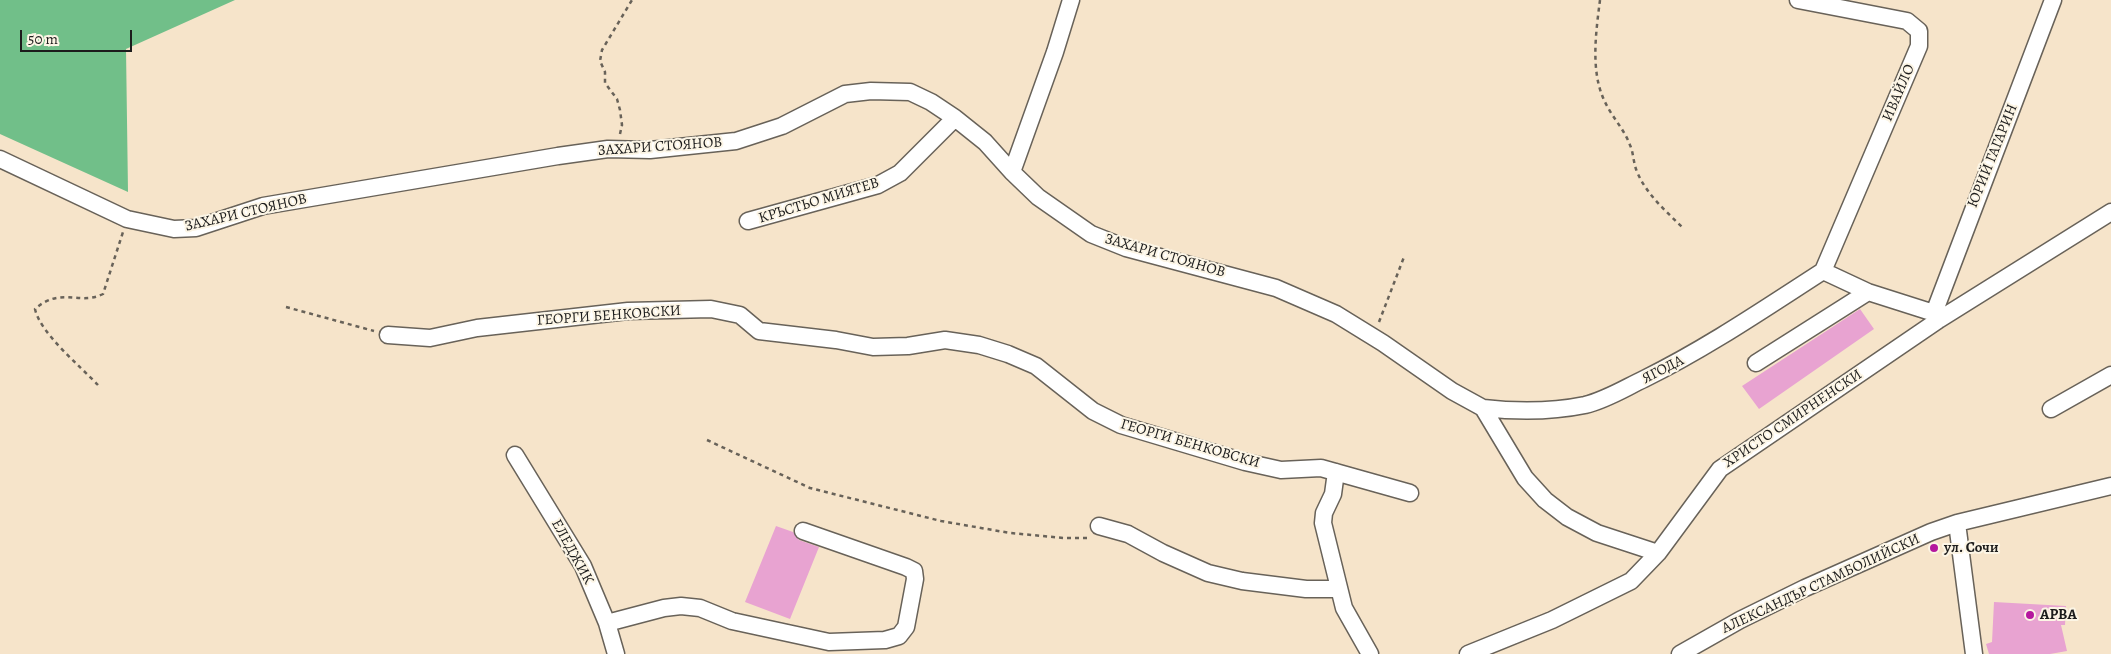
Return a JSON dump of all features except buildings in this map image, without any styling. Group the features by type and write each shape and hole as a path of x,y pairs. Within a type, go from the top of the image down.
{"street":[{"path":"1012,172 1055,52 1071,0"},
{"name":"ИВАЙЛО","path":"1798,0 1907,21 1919,31 1919,46 1823,271"},
{"name":"ЮРИЙ ГАГАРИН","path":"1937,316 2053,0"},
{"name":"ЗАХАРИ СТОЯНОВ","path":"0,159 128,219 174,229 196,228 262,206 558,156 617,149 650,150 736,141 782,126 845,94 871,91 910,92 931,102 955,118 985,142 1038,197 1091,234 1126,248 1276,288 1336,314 1452,391 1483,408"},
{"name":"КРЪСТЬО МИЯТЕВ","path":"748,222 878,185 900,173 955,118"},
{"name":"ХРИСТО СМИРНЕНСКИ","path":"1468,654 1552,620 1631,581 1658,553 1720,469 1937,316 2111,212"},
{"path":"1823,271 1868,292 1937,316"},
{"name":"ЯГОДА","path":"1483,408 1518,412 1551,410 1586,405 1608,397 1686,359 1823,271"},
{"path":"1756,363 1868,292"},
{"name":"ГЕОРГИ БЕНКОВСКИ","path":"388,335 430,338 477,328 628,311 711,309 740,315 759,331 836,340 873,347 908,346 945,340 979,345 1008,354 1036,366 1093,411 1121,425 1245,462 1281,470 1320,468 1410,493"},
{"path":"2051,409 2111,375"},
{"path":"1483,408 1525,478 1545,500 1567,517 1597,533 1658,553"},
{"name":"ЕЛЕДЖИК","path":"515,455 583,566 607,622 616,654"},
{"path":"1336,472 1333,494 1324,513 1323,523 1344,608 1370,654"},
{"name":"АЛЕКСАНДЪР СТАМБОЛИЙСКИ","path":"1680,654 1740,620 1814,584 1931,532 1957,523 2111,486"},
{"path":"1957,523 1974,654"},
{"path":"1099,526 1128,534 1163,553 1208,573 1242,581 1306,589 1339,589"},
{"path":"607,622 664,608 681,606 700,608 732,620 830,642 886,640 899,636 906,627 915,579 914,571 803,531"}],"path":[{"path":"617,149 622,125 620,110 617,99 605,83 605,72 600,61 602,50 632,0"},
{"path":"1600,0 1597,25 1596,69 1604,100 1630,146 1638,174 1653,198 1684,229"},
{"path":"98,385 44,329 35,309 42,302 56,296 94,299 104,294 128,219"},
{"path":"1373,337 1404,257"},
{"path":"286,307 388,335"},
{"path":"707,440 810,488 941,521 1010,533 1064,538 1098,538 1118,531"}],"green space":[{"path":"0,0 235,0 126,49 128,192 0,134"}],"place":[{"name":"ул. Сочи","path":"1934,548"},
{"name":"АРВА","path":"2030,615"}]}
